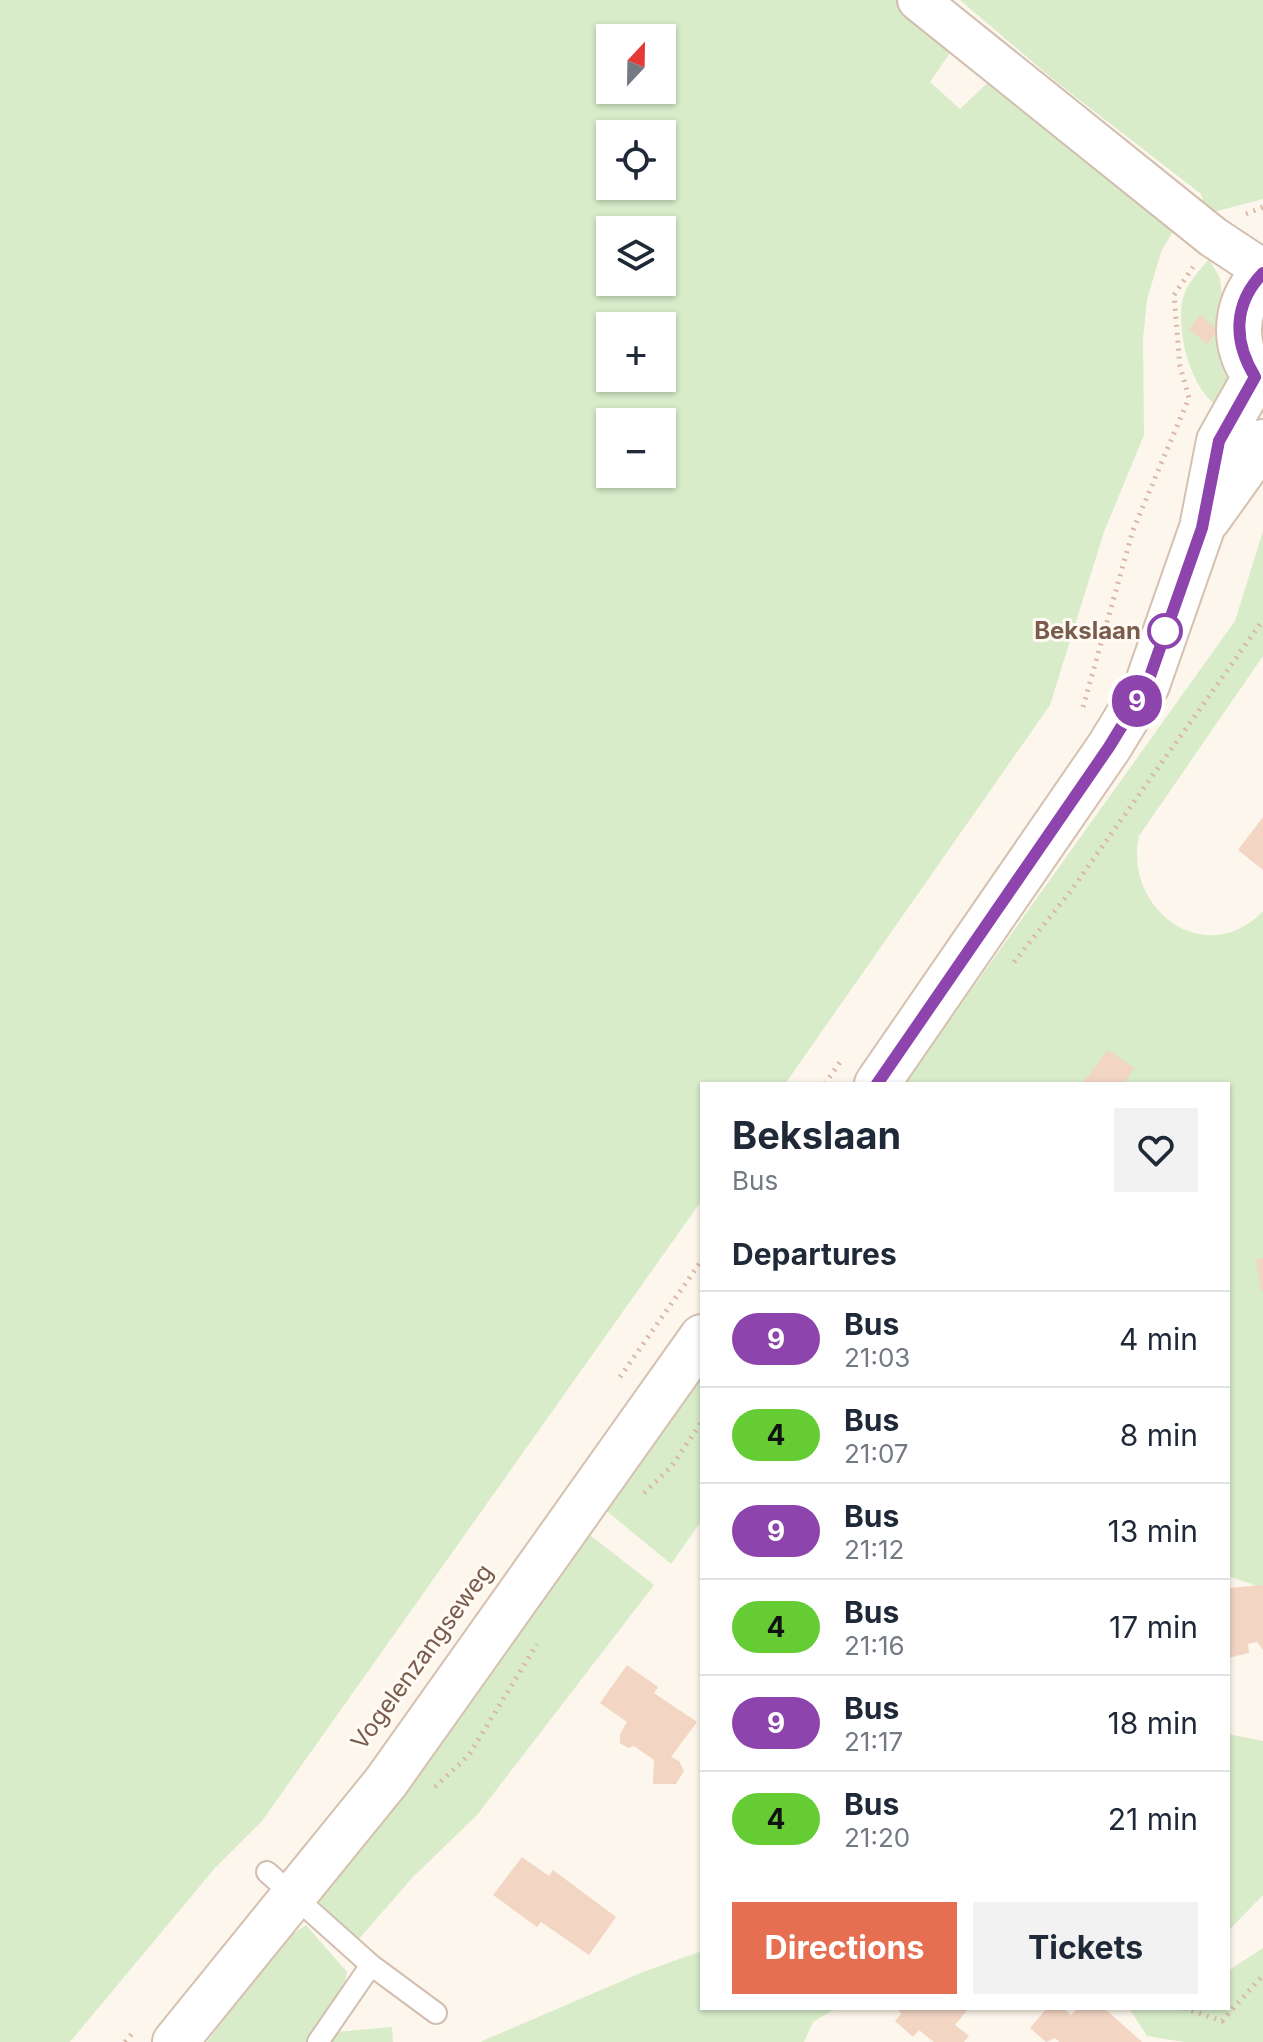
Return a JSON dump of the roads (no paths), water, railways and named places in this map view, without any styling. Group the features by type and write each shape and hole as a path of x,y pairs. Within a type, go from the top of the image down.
{"main road":[{"path":"878,1082 1109,747 1147,685 1202,528 1219,441 1259,381 1240,347 1239,322 1244,298 1263,272"},
{"path":"1202,528 1263,442"},
{"name":"Vogelenzangseweg","path":"160,2030 282,1884 462,1680 700,1340"}],"street":[{"path":"918,0 1213,237 1263,272"}],"lane":[{"path":"282,1884 371,1965 436,2013"},
{"path":"318,2042 371,1965"}],"place":[{"name":"Bekslaan","path":"1165,631"}]}
